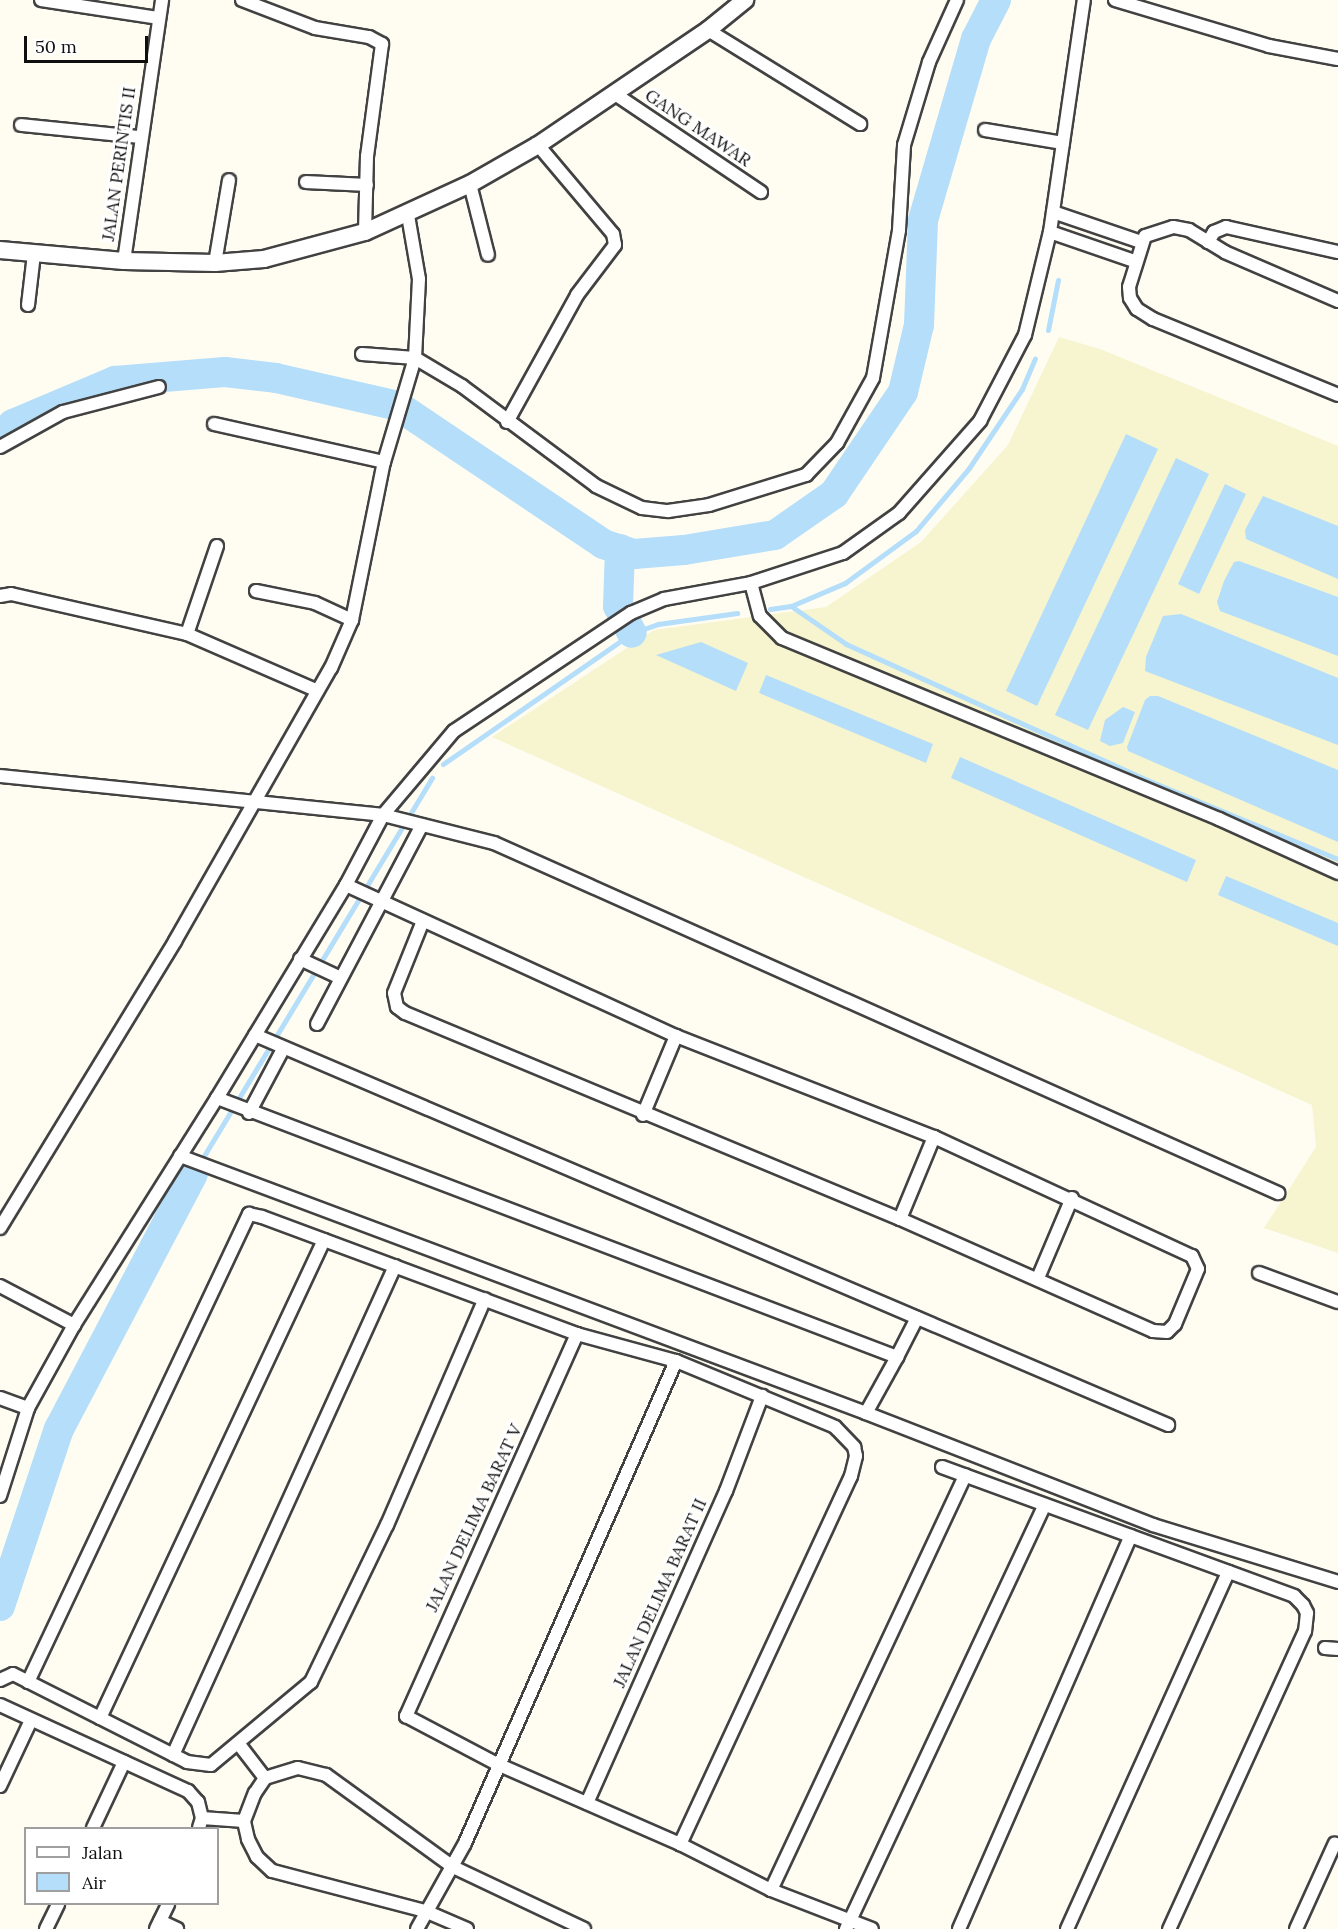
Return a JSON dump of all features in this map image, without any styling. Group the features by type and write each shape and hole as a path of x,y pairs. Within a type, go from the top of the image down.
{"street":[{"path":"41,0 158,18"},
{"name":"JALAN PERINTIS II","path":"124,261 139,136 162,0"},
{"path":"0,250 124,261 215,263 264,259 365,232 408,215 470,184 538,145 708,30 745,0"},
{"path":"362,354 415,358 462,386 507,422 596,486 642,508 668,512 709,505 806,475 837,443 873,378 899,230 904,145 929,62 957,0"},
{"path":"0,1496 28,1408 75,1325 191,1160 234,1106 270,1043 300,959 346,885 383,815 454,731 632,613 664,599 751,583 843,553 871,536 923,489 980,421 1011,369 1025,334 1050,232 1084,0"},
{"path":"1114,0 1269,46 1338,59"},
{"path":"251,1 307,26 369,37 382,44 367,156 365,232"},
{"path":"708,30 860,124"},
{"name":"GANG MAWAR","path":"615,94 761,192"},
{"path":"21,125 139,136"},
{"path":"985,130 1063,143"},
{"path":"507,422 571,305 615,245 613,234 538,145"},
{"path":"215,263 230,180"},
{"path":"306,182 367,185"},
{"path":"470,184 488,255"},
{"path":"1053,212 1141,242"},
{"path":"0,1228 175,941 250,804 331,668 352,620 384,462 397,425 415,358 419,279 408,215"},
{"path":"1338,301 1208,242 1189,230 1173,227 1155,230 1141,242 1134,261 1129,287 1130,298 1137,309 1338,395"},
{"path":"1208,242 1214,232 1226,227 1338,252"},
{"path":"1050,232 1134,261"},
{"path":"28,305 34,254"},
{"path":"0,447 63,412 159,387"},
{"path":"214,424 384,462"},
{"path":"187,634 217,546"},
{"path":"751,583 760,616 782,638 1219,819 1338,873"},
{"path":"256,591 315,603 352,620"},
{"path":"0,596 11,594 187,634 316,690"},
{"path":"0,776 250,804 383,815 494,843 1278,1193"},
{"path":"317,1024 377,900 419,824"},
{"path":"346,885 676,1036 934,1137 1072,1198 1196,1259 1198,1269 1175,1324 1167,1332 1153,1331 1038,1278 900,1219 642,1115 397,1006 394,993 423,921"},
{"path":"300,959 341,978"},
{"path":"642,1115 676,1036"},
{"path":"234,1106 270,1043"},
{"path":"270,1043 1168,1425"},
{"path":"234,1106 897,1357"},
{"path":"900,1219 934,1137"},
{"path":"191,1160 866,1413 1153,1525 1338,1582"},
{"path":"1038,1278 1072,1198"},
{"path":"28,1682 249,1214 577,1334 675,1361 835,1426 854,1447 856,1456 851,1476 680,1844"},
{"path":"100,1718 324,1240"},
{"path":"173,1755 395,1266"},
{"path":"1259,1273 1338,1302"},
{"path":"0,1286 75,1325"},
{"path":"0,1680 13,1674 173,1755 201,1766 211,1765 310,1682 387,1525 485,1299"},
{"path":"866,1413 916,1318"},
{"name":"JALAN DELIMA BARAT V","path":"497,1764 406,1716 577,1334"},
{"path":"417,1929 424,1911 453,1867 675,1361"},
{"name":"JALAN DELIMA BARAT II","path":"586,1803 726,1491 762,1396"},
{"path":"0,1398 28,1408"},
{"path":"942,1467 1294,1596 1303,1605 1307,1621 1168,1929"},
{"path":"771,1890 965,1475"},
{"path":"848,1924 1045,1505"},
{"path":"959,1929 1131,1536"},
{"path":"1067,1929 1228,1572"},
{"path":"0,1705 188,1791 198,1802 200,1823 244,1821"},
{"path":"0,1786 31,1720"},
{"path":"238,1743 265,1778"},
{"path":"93,1827 124,1762"},
{"path":"497,1764 680,1844 771,1890 848,1924 872,1929"},
{"path":"467,1929 424,1911 272,1871 257,1857 244,1821 250,1802 265,1778 298,1768 326,1775 453,1867 584,1929"},
{"path":"1296,1929 1335,1843"},
{"path":"46,1929 58,1905"},
{"path":"168,1905 158,1925 177,1929"}],"shaded area":[{"path":"1059,337 1100,349 1338,446 1338,1253 1264,1228 1316,1147 1312,1105 492,737 654,630 826,607 921,542 1008,445"}],"water":[{"path":"1126,434 1158,449 1037,706 1006,691"},
{"path":"1176,458 1209,474 1088,730 1055,715"},
{"path":"1225,484 1246,494 1199,594 1178,584"},
{"path":"1263,496 1338,526 1338,579 1246,539 1245,530"},
{"path":"1239,561 1338,597 1338,656 1220,611 1217,602 1224,581 1234,562"},
{"path":"1181,614 1338,678 1338,745 1145,671 1146,657 1163,616"},
{"path":"701,642 748,663 736,691 656,655"},
{"path":"766,675 933,744 926,763 759,693"},
{"path":"1150,696 1158,696 1338,770 1338,842 1128,751 1127,747 1145,700"},
{"path":"1123,707 1135,712 1123,743 1110,746 1100,741 1105,720"},
{"path":"960,757 1196,860 1187,882 951,778"},
{"path":"1226,876 1338,923 1338,946 1218,895"}],"waterway":[{"path":"0,435 13,424 115,381 225,372 276,378 398,406 603,544 634,554 684,550 775,535 834,494 903,392 919,325 923,220 976,39 996,0"},
{"path":"1048,330 1058,280"},
{"path":"770,609 791,606 845,583 916,531 969,468 1022,389 1035,359"},
{"path":"620,549 618,606 632,633"},
{"path":"791,606 846,644 1152,782 1338,859"},
{"path":"443,764 632,633 658,624 737,613"},
{"path":"193,1174 432,778"},
{"path":"0,1606 59,1429 193,1174"}]}
